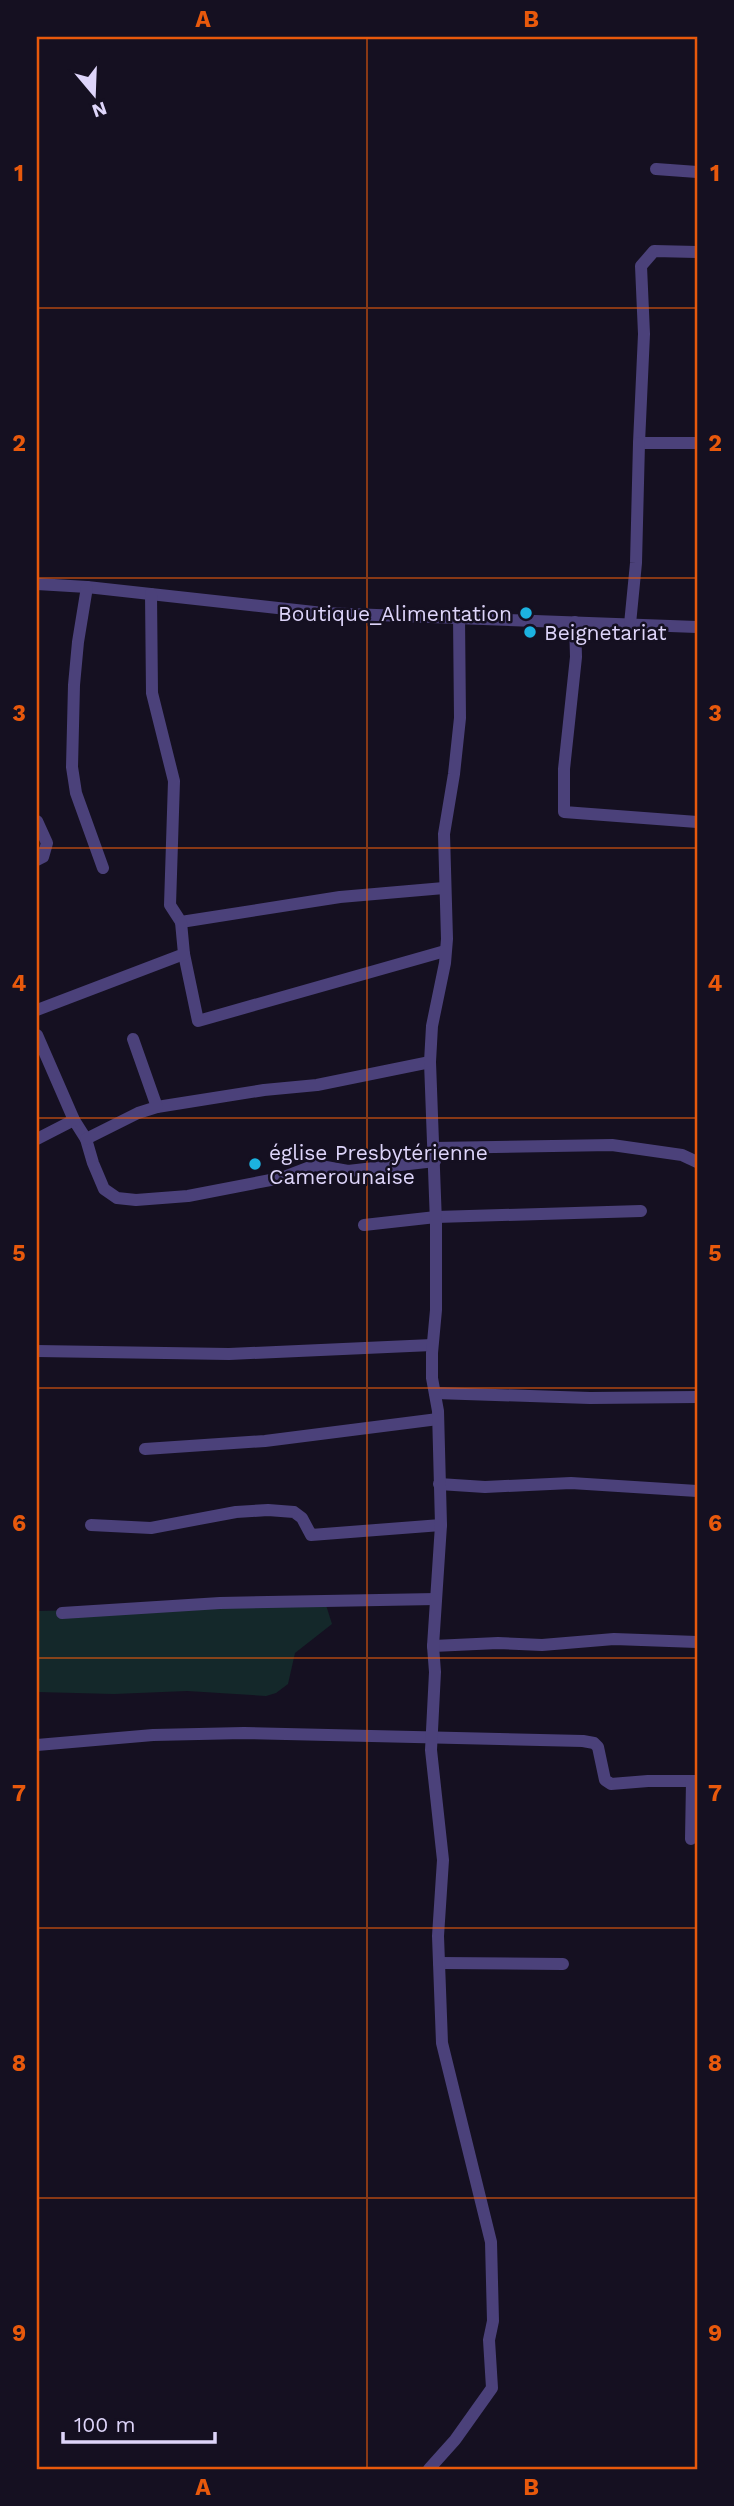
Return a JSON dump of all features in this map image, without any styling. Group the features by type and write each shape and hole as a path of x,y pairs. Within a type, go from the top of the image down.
{"street":[{"path":"656,169 697,172"},
{"path":"631,624 636,563 644,334 641,266 654,251 697,252"},
{"path":"639,443 697,443"},
{"path":"37,584 323,613 697,627"},
{"path":"87,587 74,685 72,767 76,793 103,868"},
{"path":"151,594 152,693 174,780 170,905 181,922 184,954 198,1021 445,951"},
{"path":"429,2469 455,2440 492,2388 489,2340 493,2321 491,2242 442,2043 438,1936 443,1860 432,1736 435,1672 433,1646 441,1525 438,1419 432,1345 436,1310 436,1217 430,1062 432,1026 445,963 448,916 444,888 444,834 460,718 459,617"},
{"path":"575,622 576,657 564,769 564,812 697,822"},
{"path":"37,821 47,843 43,857 37,860"},
{"path":"181,922 340,897 444,888"},
{"path":"37,1010 184,954"},
{"path":"37,1035 74,1120 86,1139 104,1189 117,1198 136,1200 187,1196 281,1178 315,1165 348,1171 435,1155 612,1145 682,1155 697,1162"},
{"path":"133,1038 157,1107"},
{"path":"86,1139 138,1113 157,1107 264,1090 317,1085 430,1062"},
{"path":"37,1139 74,1120"},
{"path":"364,1225 436,1217 641,1211"},
{"path":"37,1351 229,1354 432,1345"},
{"path":"435,1393 590,1398 697,1397"},
{"path":"145,1449 265,1441 438,1419"},
{"path":"439,1484 485,1487 571,1483 697,1492"},
{"path":"91,1525 151,1528 236,1512 268,1510 294,1512 302,1518 311,1535 441,1525"},
{"path":"62,1613 220,1603 436,1599"},
{"path":"433,1646 498,1643 542,1646 614,1639 697,1642"},
{"path":"37,1745 152,1735 244,1733 583,1741 598,1747 605,1780 611,1784 694,1781 691,1839"},
{"path":"439,1963 563,1964"}],"green space":[{"path":"326,1605 332,1624 295,1653 288,1684 276,1693 266,1696 187,1691 114,1694 37,1692 37,1611"}],"place":[{"name":"Boutique_Alimentation","path":"526,613"},
{"name":"Beignetariat","path":"530,632"},
{"name":"église Presbytérienne Camerounaise","path":"255,1164"}]}
